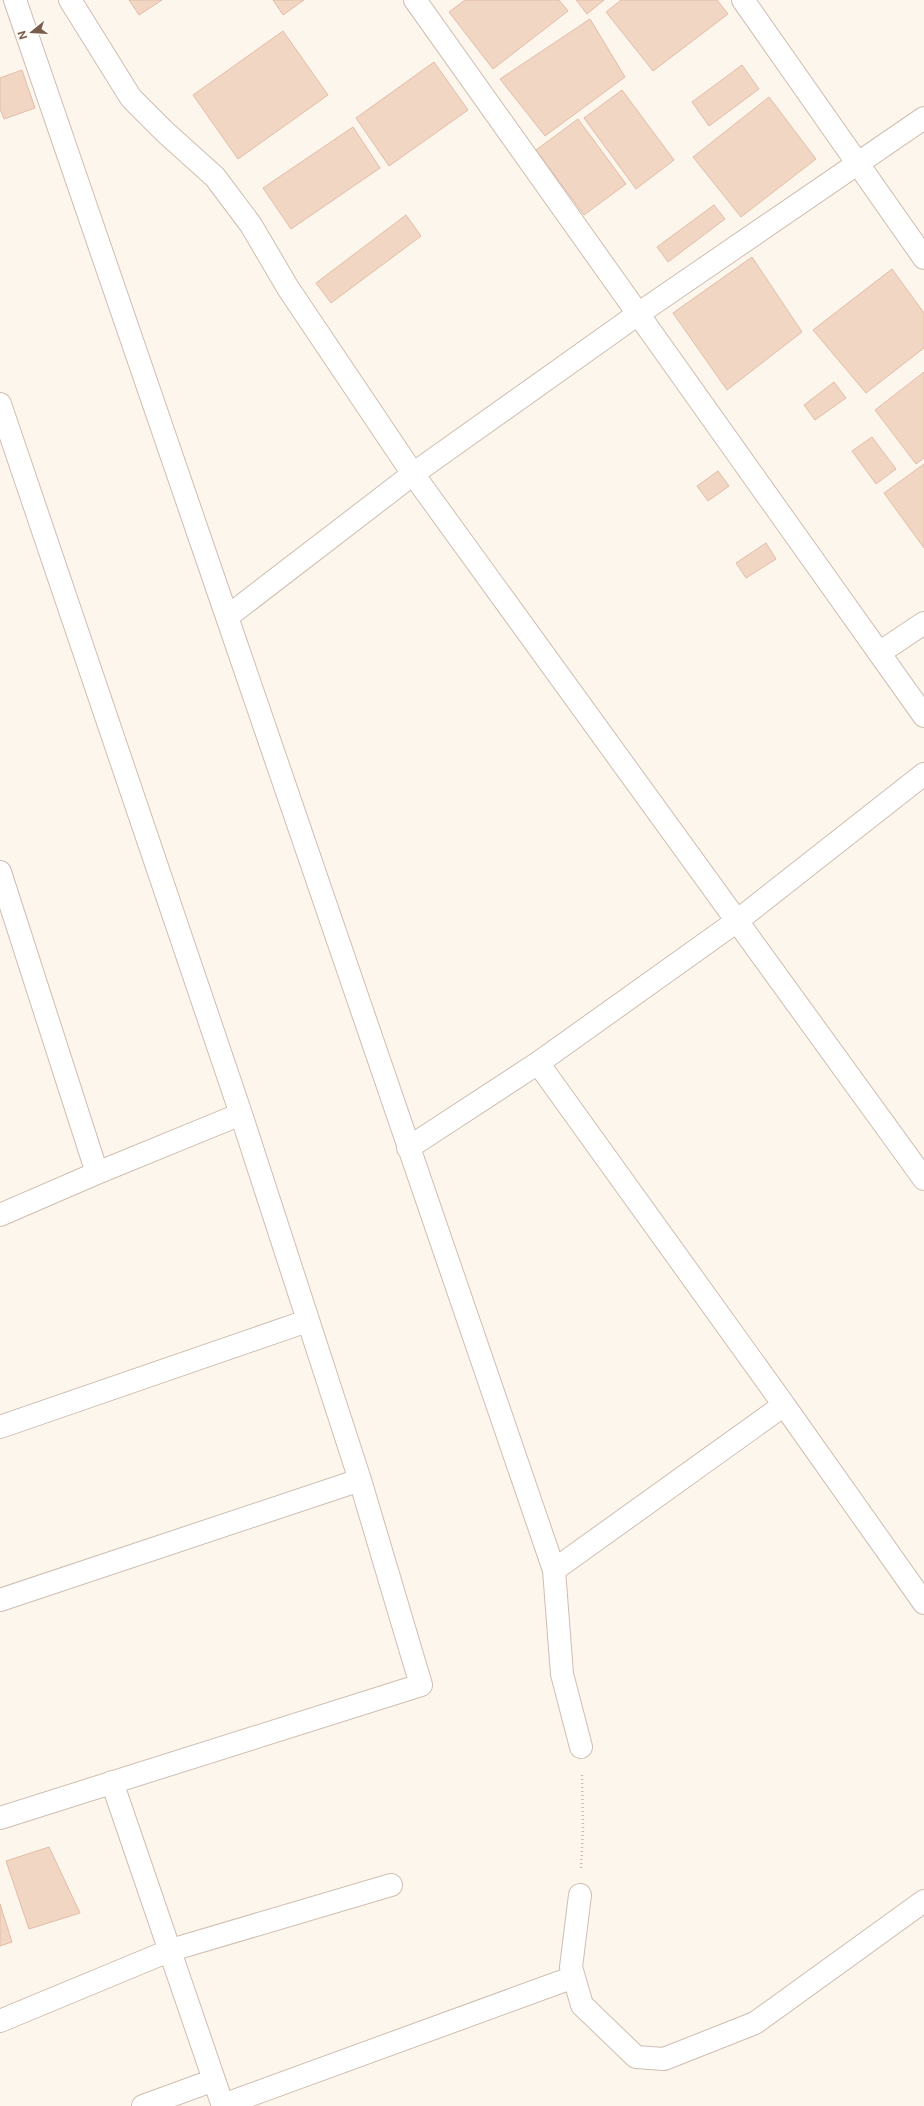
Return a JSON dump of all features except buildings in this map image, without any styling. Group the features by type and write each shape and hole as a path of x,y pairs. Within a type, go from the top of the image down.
{"street":[{"path":"15,0 554,1570 562,1674 581,1747"},
{"path":"70,0 131,98 164,132 215,177 246,219 288,288 413,474 924,1179"},
{"path":"415,0 924,716"},
{"path":"743,0 856,164 924,258"},
{"path":"227,617 413,474 638,314 924,118"},
{"path":"0,404 9,456 241,1114 307,1321 360,1480 421,1685 0,1818"},
{"path":"879,654 924,623"},
{"path":"408,1148 538,1064 737,921 924,774"},
{"path":"0,872 97,1173"},
{"path":"538,1064 784,1405 924,1603"},
{"path":"0,1215 97,1173 241,1114"},
{"path":"0,1427 307,1321"},
{"path":"554,1570 784,1405"},
{"path":"0,1600 360,1480"},
{"path":"112,1782 223,2105 574,1977"},
{"path":"0,2022 171,1950 391,1885"},
{"path":"580,1895 571,1967 582,2006 636,2057 664,2059 755,2023 924,1901"},
{"path":"142,2106 214,2080"}],"path":[{"path":"580,1895 583,1828 581,1747"}]}
